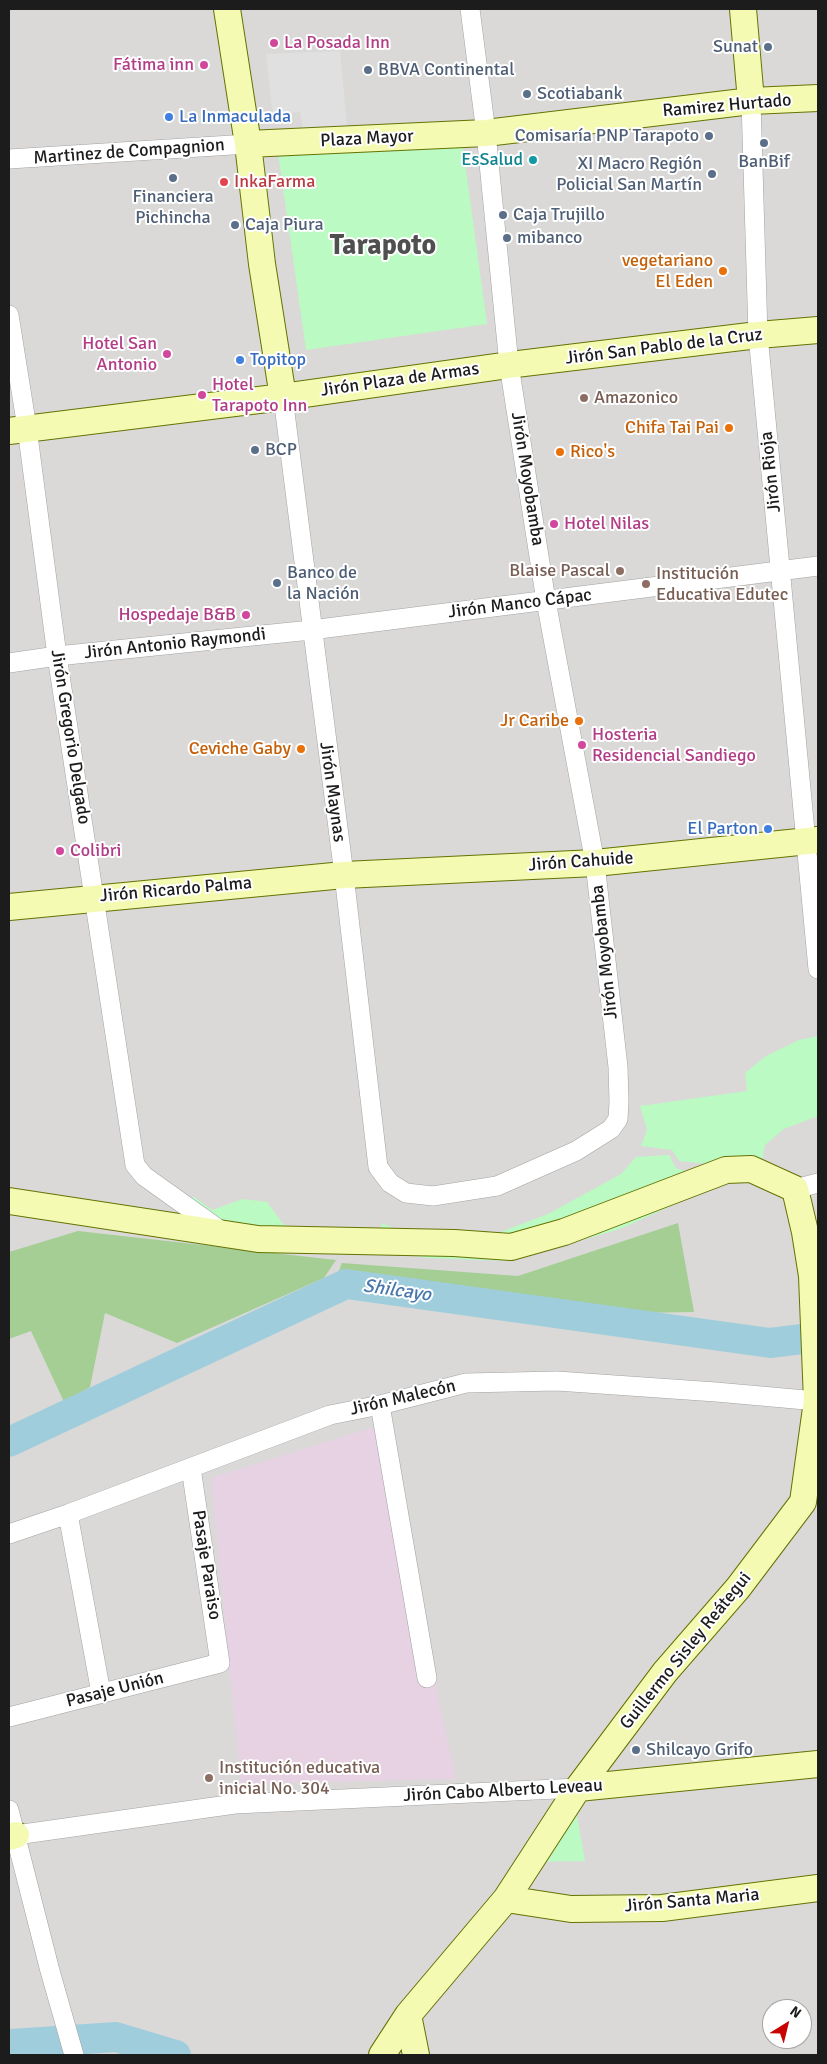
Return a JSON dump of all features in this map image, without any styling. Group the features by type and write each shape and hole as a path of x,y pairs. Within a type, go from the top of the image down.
{"street":[{"path":"227,9 248,144 262,264 283,397"},
{"path":"470,9 486,133 509,365"},
{"path":"743,9 751,101"},
{"name":"Ramirez Hurtado","path":"486,133 751,101 818,98"},
{"name":"Jirón Rioja","path":"751,101 758,335 781,570 812,841 818,969"},
{"name":"Plaza Mayor","path":"248,144 486,133"},
{"name":"Martinez de Compagnion","path":"9,159 248,144"},
{"name":"Jirón Gregorio Delgado","path":"9,315 18,429 57,656 135,1165 144,1176 224,1233"},
{"name":"Jirón San Pablo de la Cruz","path":"509,365 758,335 818,330"},
{"name":"Jirón Plaza de Armas","path":"18,429 283,397 509,365"},
{"name":"Jirón Moyobamba","path":"390,1183 406,1193 433,1196 497,1186 576,1151 612,1129 618,1118 618,1067 596,863 546,601 509,365"},
{"name":"Jirón Maynas","path":"283,397 311,630 344,875 378,1167 390,1183"},
{"name":"Jirón Manco Cápac","path":"311,630 818,566"},
{"name":"Jirón Antonio Raymondi","path":"9,663 57,656 311,630"},
{"name":"Jirón Cahuide","path":"344,875 596,863 812,841"},
{"name":"Jirón Ricardo Palma","path":"9,907 344,875"},
{"path":"9,1201 258,1239 454,1243 511,1247 564,1232 726,1170 751,1169 807,1186"},
{"name":"Guillermo Sisley Reátegui","path":"382,2055 408,2015 506,1899 578,1788 665,1672 811,1507 817,1401 812,1276 806,1232 807,1186"},
{"name":"Jirón Malecón","path":"9,1534 68,1514 330,1415 380,1405 466,1383 557,1381 817,1401"},
{"path":"380,1405 427,1678"},
{"name":"Pasaje Paraiso","path":"191,1468 220,1663"},
{"path":"68,1514 101,1693"},
{"name":"Pasaje Unión","path":"9,1717 220,1663"},
{"name":"Jirón Cabo Alberto Leveau","path":"12,1836 235,1804 578,1788 818,1764"},
{"path":"9,1810 12,1836 74,2055"},
{"name":"Jirón Santa Maria","path":"506,1899 571,1909 662,1908 818,1888"},
{"path":"408,2015 416,2054"}],"shaded area":[{"name":"Tarapoto","path":"9,9 818,9 818,2055 9,2055"},
{"path":"340,51 347,126 303,129 300,112 273,115 266,54"},
{"path":"377,1426 456,1779 241,1784 211,1478"}],"green space":[{"path":"463,148 487,324 306,350 278,153"},
{"path":"818,1036 818,1116 784,1129 765,1145 761,1167 679,1161 672,1150 641,1146 647,1130 640,1106 747,1091 745,1073 766,1056 799,1040"},
{"path":"669,1155 676,1168 722,1183 620,1229 510,1261 428,1258 44,1202 47,1193 150,1215 178,1213 174,1202 194,1197 212,1210 243,1199 267,1202 284,1225 378,1240 382,1223 404,1233 490,1236 548,1214 621,1174 636,1157"},
{"path":"678,1223 694,1312 636,1313 436,1285 336,1278 342,1263 518,1276"},
{"path":"78,1231 336,1260 324,1278 177,1343 105,1313 90,1387 64,1402 31,1331 9,1339 9,1252"},
{"path":"574,1799 585,1861 527,1862"}],"waterway":[{"name":"Shilcayo","path":"9,1442 346,1284 770,1343 818,1337"},
{"path":"9,2048 12,2044 116,2037 176,2055"}],"place":[{"name":"La Posada Inn","path":"274,43"},
{"name":"Sunat","path":"768,47"},
{"name":"Fátima inn","path":"204,65"},
{"name":"BBVA Continental","path":"368,70"},
{"name":"Scotiabank","path":"527,94"},
{"name":"La Inmaculada","path":"169,117"},
{"name":"Comisaría PNP Tarapoto","path":"709,136"},
{"name":"BanBif","path":"764,143"},
{"name":"EsSalud","path":"533,160"},
{"name":"XI Macro Región Policial San Martín","path":"712,174"},
{"name":"Financiera Pichincha","path":"173,178"},
{"name":"InkaFarma","path":"224,182"},
{"name":"Caja Trujillo","path":"503,215"},
{"name":"Caja Piura","path":"235,225"},
{"name":"mibanco","path":"507,238"},
{"name":"vegetariano El Eden","path":"723,271"},
{"name":"Hotel San Antonio","path":"167,354"},
{"name":"Topitop","path":"240,360"},
{"name":"Hotel Tarapoto Inn","path":"202,395"},
{"name":"Amazonico","path":"584,398"},
{"name":"Chifa Tai Pai","path":"729,428"},
{"name":"BCP","path":"255,450"},
{"name":"Rico's","path":"560,452"},
{"name":"Hotel Nilas","path":"554,524"},
{"name":"Blaise Pascal","path":"620,571"},
{"name":"Banco de la Nación","path":"277,583"},
{"name":"Institución Educativa Edutec","path":"646,584"},
{"name":"Hospedaje B&B","path":"246,615"},
{"name":"Jr Caribe","path":"579,721"},
{"name":"Hosteria Residencial Sandiego","path":"582,745"},
{"name":"Ceviche Gaby","path":"301,749"},
{"name":"El Parton","path":"768,829"},
{"name":"Colibri","path":"60,851"},
{"name":"Shilcayo Grifo","path":"636,1750"},
{"name":"Institución educativa inicial No. 304","path":"209,1778"}],"district":[{"name":"Tarapoto","path":"383,247"}]}
